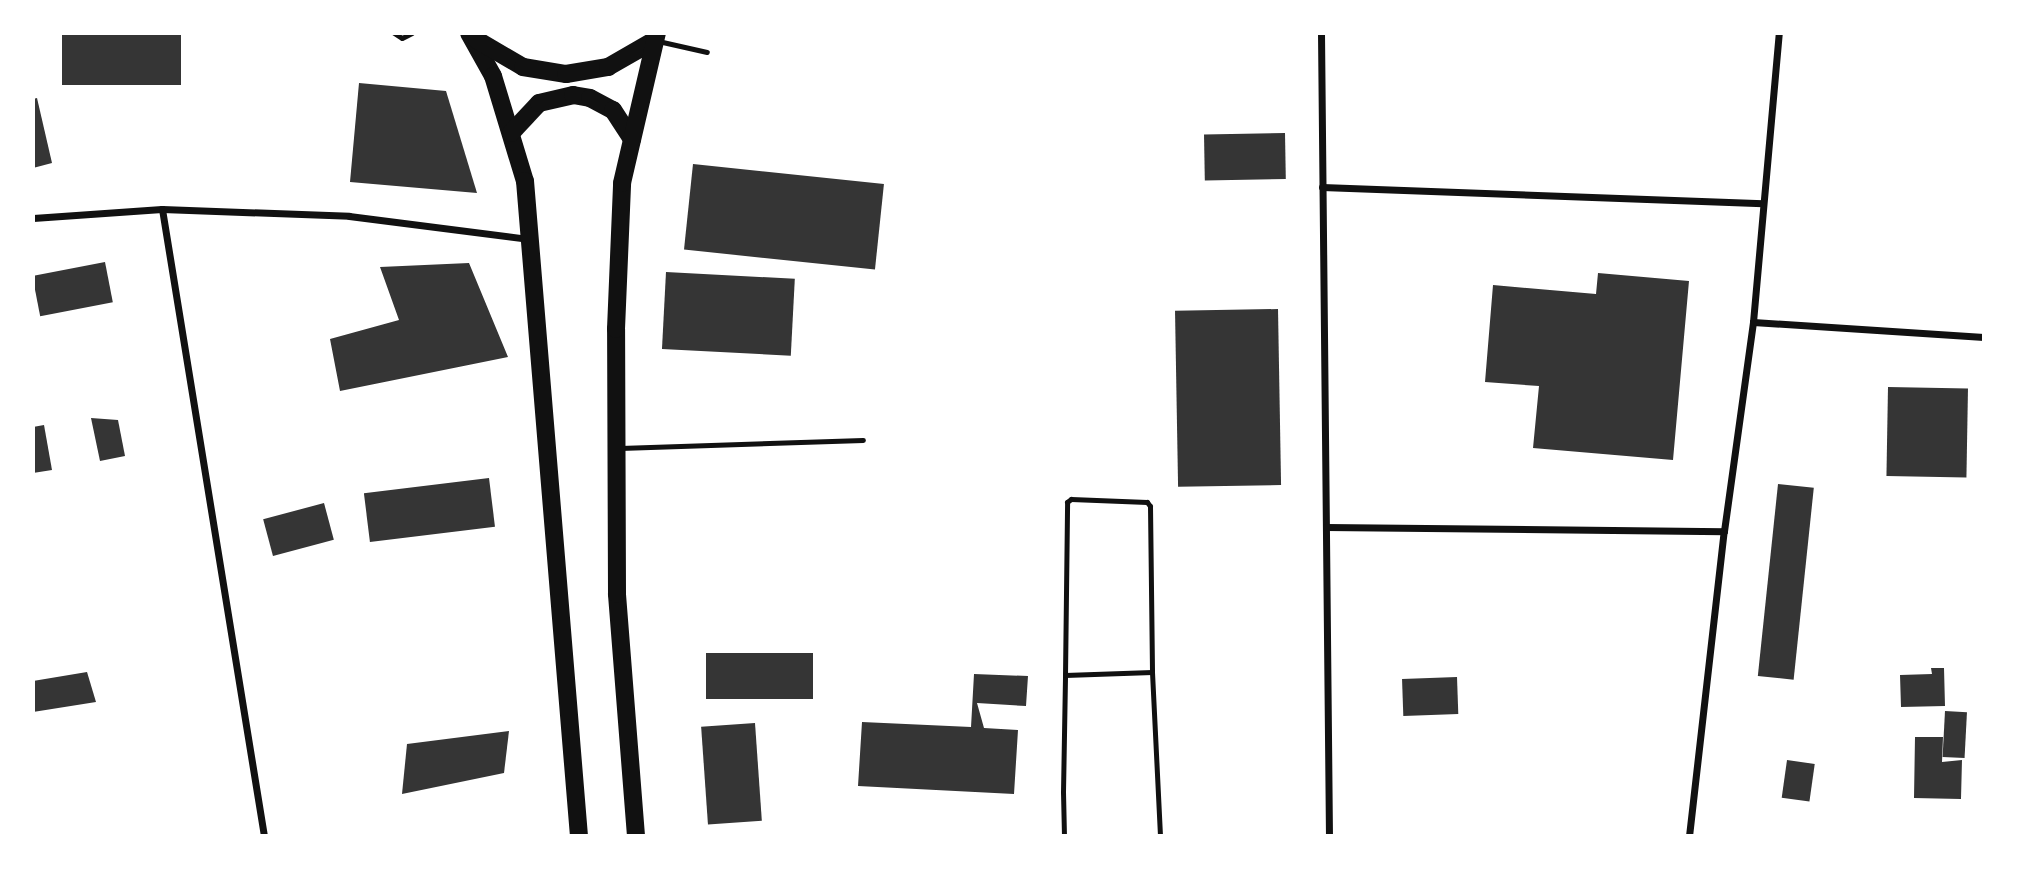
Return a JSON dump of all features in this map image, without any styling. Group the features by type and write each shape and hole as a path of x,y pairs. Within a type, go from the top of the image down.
{"main road":[{"path":"469,33 513,63 566,74 608,67 656,37"},
{"path":"469,33 493,76 525,181 533,240 579,836"},
{"path":"636,836 617,594 622,183 656,37"},
{"path":"511,133 539,103 573,95 590,98 612,110 632,139"}],"street":[{"path":"1321,33 1329,836"},
{"path":"1689,836 1724,531 1753,322 1779,33"},
{"path":"1322,187 1763,203"},
{"path":"162,209 264,836"},
{"path":"33,218 162,209 349,216 533,240"},
{"path":"1753,322 1984,337"},
{"path":"1326,527 1724,531"}],"lane":[{"path":"394,33 402,38 412,33"},
{"path":"656,37 707,52"},
{"path":"617,448 863,440"},
{"path":"1064,836 1067,502 1071,499 1147,502 1150,506 1152,672 1160,836"},
{"path":"1065,675 1152,672"}],"building":[{"path":"62,33 181,33 181,85 62,85"},
{"path":"359,83 446,91 477,193 350,182"},
{"path":"37,98 52,163 33,168 33,99"},
{"path":"1285,133 1286,179 1205,180 1204,134"},
{"path":"693,164 884,184 875,270 684,250"},
{"path":"105,262 113,302 40,316 33,276"},
{"path":"469,263 508,357 340,391 330,339 399,320 380,267"},
{"path":"666,272 795,279 791,356 662,349"},
{"path":"1598,273 1689,281 1673,460 1533,448 1539,386 1485,382 1493,285 1596,294"},
{"path":"1278,309 1281,485 1178,487 1175,311"},
{"path":"1888,387 1968,388 1966,477 1886,476"},
{"path":"91,418 118,420 125,456 100,461"},
{"path":"44,425 52,470 33,473 33,427"},
{"path":"489,478 495,527 370,542 364,493"},
{"path":"1778,484 1814,488 1794,680 1758,676"},
{"path":"324,503 334,540 273,556 263,519"},
{"path":"706,653 813,653 813,699 706,699"},
{"path":"1931,668 1944,668 1945,706 1901,707 1900,675 1932,674"},
{"path":"87,672 96,702 33,712 33,681"},
{"path":"974,674 1028,676 1026,706 977,703 984,728 1018,730 1014,794 858,786 862,722 971,727"},
{"path":"1457,677 1458,714 1403,716 1402,679"},
{"path":"1945,711 1967,712 1965,758 1943,757"},
{"path":"755,723 762,821 708,825 701,727"},
{"path":"509,731 504,773 402,794 407,744"},
{"path":"1915,737 1943,737 1942,762 1962,760 1961,799 1914,798"},
{"path":"1787,760 1815,764 1809,802 1782,798"}]}
